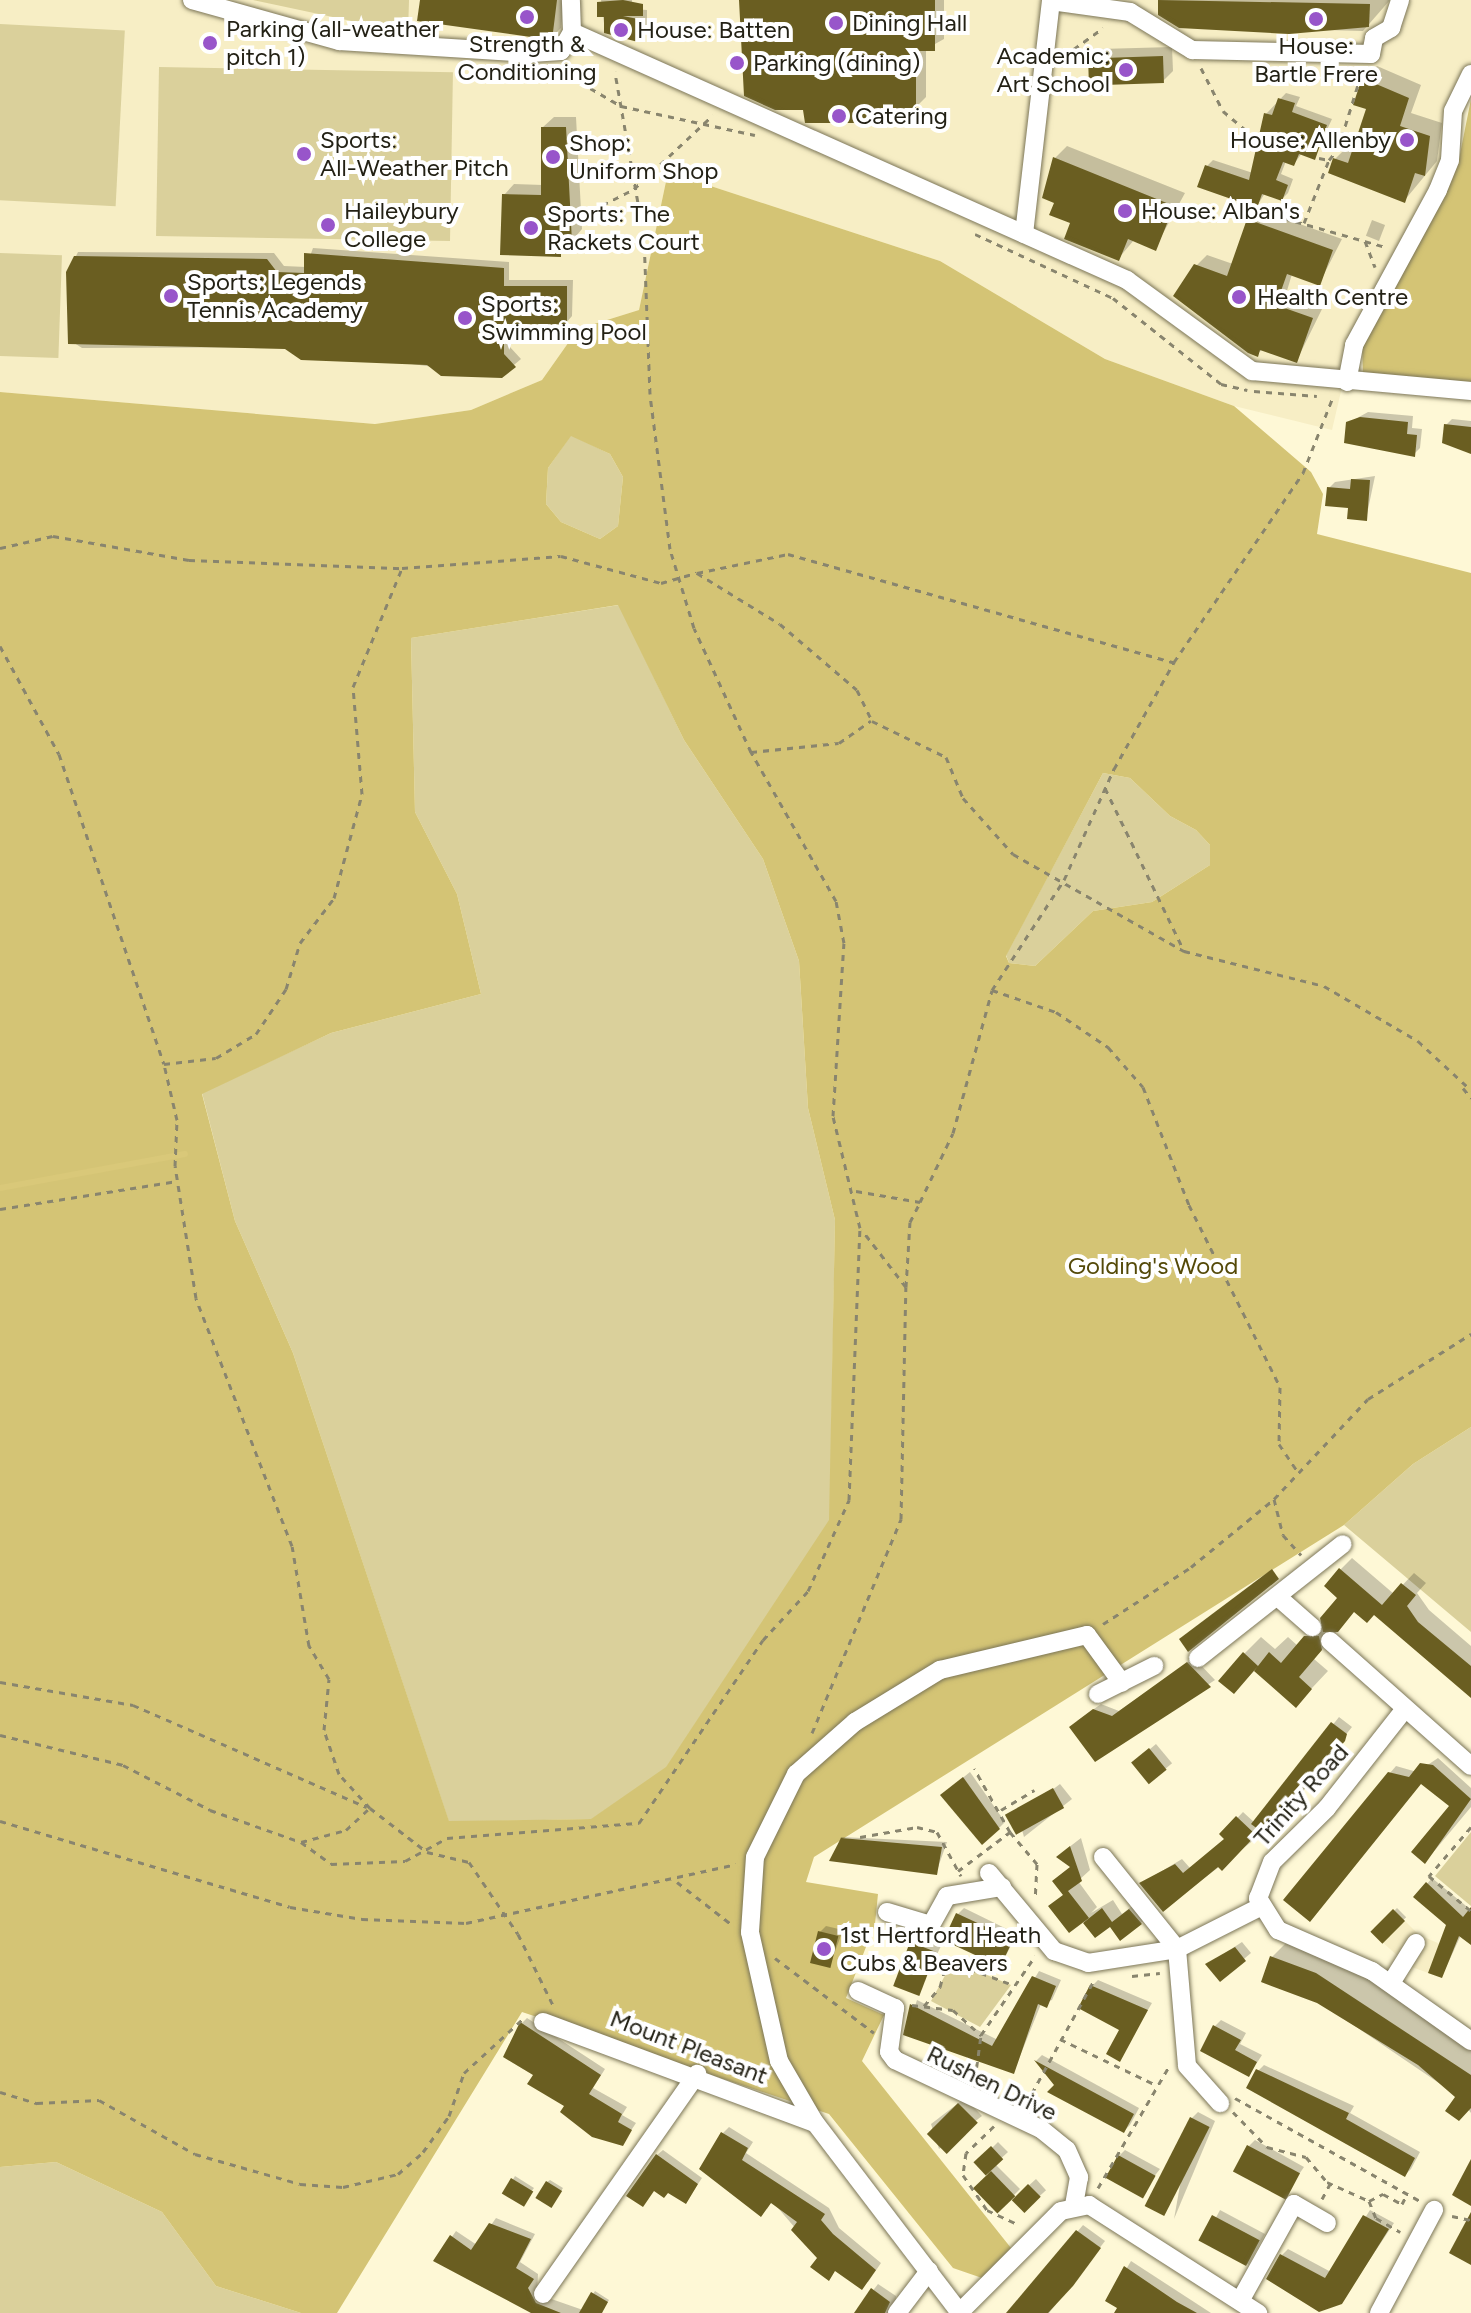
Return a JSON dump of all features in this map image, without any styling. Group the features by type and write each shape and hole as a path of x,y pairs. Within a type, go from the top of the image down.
{"street":[{"path":"192,0 339,41 429,50 561,51 572,32 571,0"},
{"path":"1024,234 1051,1 1128,8 1192,50 1371,54 1374,38 1391,28 1400,0"},
{"path":"572,32 611,53 722,102 777,120 1154,296 1230,361 1274,377 1471,391"},
{"path":"1347,382 1354,345 1450,160 1453,111 1471,74"},
{"path":"1198,1658 1280,1599 1343,1544"},
{"path":"1280,1599 1312,1627"},
{"path":"1087,1635 1122,1683"},
{"name":"Mount Pleasant","path":"960,2313 815,2123 779,2061 751,1940 755,1857 796,1774 855,1722 940,1670 1087,1635"},
{"path":"1330,1641 1361,1673 1471,1766"},
{"path":"1098,1694 1154,1666"},
{"name":"Trinity Road","path":"1260,1907 1272,1862 1327,1808 1404,1710"},
{"path":"1103,1857 1177,1949 1186,2059 1220,2103"},
{"path":"989,1873 1045,1942 1088,1963 1177,1949 1260,1907 1278,1930 1391,1983 1471,2041"},
{"path":"887,1912 931,1925 947,1896 1002,1887"},
{"path":"1391,1983 1416,1943"},
{"path":"858,1991 885,2002 897,2018 890,2048"},
{"name":"Mount Pleasant","path":"543,2022 697,2074 815,2123"},
{"name":"Rushen Drive","path":"890,2048 970,2097 1067,2150 1079,2177 1082,2205"},
{"path":"543,2294 697,2074"},
{"path":"1240,2301 1294,2204 1327,2223"},
{"path":"960,2313 1052,2218 1082,2205 1258,2313"},
{"path":"1379,2313 1434,2210"},
{"path":"897,2313 929,2271"}],"path":[{"path":"1042,73 1097,30 1120,22 1128,8"},
{"path":"1192,50 1223,111 1254,137"},
{"path":"0,1735 123,1765 210,1810 301,1842 331,1864 405,1861 427,1852 447,1838 639,1823 763,1640 808,1591 849,1500 860,1228 856,1191 833,1116 844,943 836,901 751,752 678,573 650,394 644,237 611,53"},
{"path":"1304,224 1371,54"},
{"path":"557,68 621,106 767,137"},
{"path":"581,216 634,189 705,126 722,102"},
{"path":"1319,158 1329,160"},
{"path":"1238,205 1404,252"},
{"path":"796,1774 901,1519 910,1222 953,1133 992,990 1064,880 1105,788 1174,662 1303,473 1336,389 1306,399 1221,384 1113,298 963,228"},
{"path":"0,548 53,536 189,560 402,568 561,556 661,583 678,573 697,573 788,554 1174,662"},
{"path":"164,1064 216,1058 256,1034 286,989 300,943 334,898 362,794 353,687 402,568"},
{"path":"697,573 780,624 857,690 872,721 946,757 963,798 1013,854 1064,880 1184,951 1324,986 1418,1041 1471,1098"},
{"path":"0,646 59,754 164,1064 177,1120 174,1151 176,1181 196,1298 253,1432 260,1472 292,1546 309,1646 329,1679 324,1730 339,1774 370,1808 427,1852 469,1862 478,1885 506,1916 569,2029"},
{"path":"751,752 839,743 872,721"},
{"path":"1105,788 1184,951"},
{"path":"992,990 1056,1012 1108,1047 1143,1087 1189,1205 1280,1387 1279,1444 1297,1471"},
{"path":"1463,1088 1471,1090"},
{"path":"0,1209 176,1181"},
{"path":"856,1191 920,1202"},
{"path":"860,1228 906,1287"},
{"path":"1087,1635 1191,1567 1274,1499 1297,1471 1368,1399 1471,1334"},
{"path":"1274,1499 1283,1535 1316,1570"},
{"path":"0,1682 133,1705 370,1808"},
{"path":"974,1768 1001,1810 1010,1832 1037,1864 1037,1907 1025,1917"},
{"path":"1001,1810 1034,1790"},
{"path":"301,1842 346,1830 370,1808"},
{"path":"0,1821 290,1907 428,1923 506,1916 675,1881 755,1857"},
{"path":"1471,1827 1429,1876 1471,1911"},
{"path":"958,1871 1010,1832"},
{"path":"675,1881 890,2048"},
{"path":"970,2097 981,2035 1045,1942"},
{"path":"924,2006 940,1987 947,1960 1014,1985"},
{"path":"1125,1977 1180,1971"},
{"path":"1025,2106 1058,2038 1097,1980"},
{"path":"885,2002 953,2010 981,2035"},
{"path":"0,2092 37,2103 99,2100 195,2154 300,2184 343,2187 398,2174 449,2116 464,2073 501,2046 519,2015 543,2022"},
{"path":"1058,2038 1154,2084"},
{"path":"1082,2205 1154,2084 1186,2059"},
{"path":"1417,2241 1376,2218 1369,2201 1335,2188 1306,2157 1267,2147 1220,2103 1239,2097 1434,2210"},
{"path":"1004,2113 966,2153 963,2175 987,2210 1028,2229"},
{"path":"1369,2201 1383,2194 1402,2204 1407,2194"}],"shaded area":[{"name":"Haileybury College","path":"0,0 1471,0 1471,95 1435,189 1352,344 1332,430 1234,406 1105,359 940,261 668,172 639,310 578,329 542,380 471,410 375,424 0,392"},
{"path":"253,0 409,0 408,33"},
{"path":"0,24 125,31 116,206 0,200"},
{"name":"Sports: All-Weather Pitch","path":"159,67 453,72 450,241 156,236"},
{"path":"0,253 62,255 58,358 0,356"},
{"path":"571,435 610,454 623,477 618,526 600,539 561,522 546,504 548,468"},
{"path":"619,605 684,740 763,859 799,961 808,1108 835,1220 830,1520 666,1768 592,1819 449,1822 293,1353 235,1221 202,1093 331,1033 481,994 457,894 415,812 411,638"},
{"path":"1103,773 1130,778 1170,816 1196,830 1210,845 1210,865 1152,902 1093,911 1035,966 1009,963 1006,955"},
{"path":"1471,1427 1471,1632 1344,1525 1413,1464"},
{"path":"1471,1832 1471,1906 1435,1876"},
{"path":"1393,1909 1419,1935 1454,1950 1442,1978 1409,1966 1371,1932"},
{"path":"953,1961 1011,1985 980,2027 931,2001"},
{"path":"56,2162 162,2212 216,2286 301,2313 0,2313 0,2167"}],"green space":[{"path":"1471,99 1471,393 1363,376 1362,340 1458,164"},
{"name":"Golding's Wood","path":"668,172 940,261 1105,359 1234,406 1311,472 1323,494 1317,534 1471,573 1471,1427 1413,1464 1344,1525 814,1857 806,1882 878,1894 875,1924 846,1998 884,2015 862,2061 1011,2248 982,2278 953,2268 829,2114 522,2012 337,2313 301,2313 216,2286 162,2212 56,2162 0,2167 0,392 375,424 471,410 542,380 578,329 639,310","holes":["571,436 610,454 623,477 618,526 600,539 561,522 546,504 548,468","618,605 684,740 763,859 799,961 808,1108 835,1220 829,1520 666,1767 591,1819 449,1821 293,1353 235,1221 202,1094 331,1033 481,994 457,894 415,812 411,638","1103,773 1130,778 1170,816 1196,830 1210,845 1210,865 1152,902 1093,911 1035,966 1009,963 1006,956"]}],"building":[{"path":"420,0 557,0 552,40 417,21"},
{"name":"House: Batten","path":"623,0 643,4 643,16 623,16 638,19 638,42 604,33 604,17 597,17 597,2"},
{"path":"739,0 935,0 935,51 916,51 916,109 876,109 876,123 805,123 803,110 775,110 744,96"},
{"path":"1158,0 1370,4 1369,27 1289,34 1179,28 1158,15"},
{"name":"Academic: Art School","path":"1163,56 1164,83 1089,86 1088,59"},
{"name":"House: Allenby","path":"1362,78 1409,98 1400,126 1430,136 1425,176 1415,173 1405,203 1328,173 1333,158 1348,163 1366,109 1353,105"},
{"path":"1278,98 1295,103 1292,112 1327,125 1315,160 1299,154 1294,166 1283,162 1276,180 1288,185 1282,201 1262,194 1257,208 1197,187 1205,165 1249,180 1264,113 1272,115"},
{"path":"541,127 566,127 572,242 561,241 561,257 500,255 502,194 541,195"},
{"name":"House: Alban's","path":"1053,157 1174,206 1156,251 1128,239 1119,261 1064,239 1070,223 1049,215 1054,203 1042,198"},
{"path":"1247,219 1333,250 1320,286 1287,274 1276,305 1313,318 1297,363 1260,350 1258,357 1248,353 1173,296 1194,264 1227,276"},
{"path":"304,253 504,268 504,286 567,286 567,325 504,324 504,354 516,367 502,378 441,376 427,365 301,360 285,349 68,344 66,272 74,256 267,259 277,272 304,273"},
{"path":"1360,417 1408,422 1407,434 1417,435 1415,457 1344,443 1346,422"},
{"path":"1444,424 1471,427 1471,454 1442,443"},
{"path":"1351,479 1370,480 1367,521 1347,519 1348,508 1325,506 1327,487 1350,489"},
{"path":"1339,1568 1382,1605 1401,1583 1416,1595 1407,1606 1418,1622 1471,1666 1471,1698 1374,1615 1367,1623 1354,1612 1338,1632 1323,1632 1320,1618 1337,1598 1324,1586"},
{"path":"1272,1569 1279,1579 1188,1652 1179,1639"},
{"path":"1304,1636 1319,1636 1322,1650 1299,1677 1312,1689 1296,1708 1254,1671 1269,1652 1281,1663"},
{"path":"1243,1652 1258,1666 1234,1694 1218,1681"},
{"path":"1187,1662 1211,1687 1095,1762 1069,1727 1093,1709 1112,1716"},
{"path":"1331,1722 1347,1734 1345,1741 1266,1835 1251,1824"},
{"path":"1149,1748 1167,1770 1149,1784 1131,1762"},
{"path":"1420,1763 1433,1765 1471,1799 1425,1864 1411,1852 1449,1806 1421,1784 1310,1922 1283,1900 1388,1772 1409,1777"},
{"path":"963,1777 1000,1829 982,1845 940,1795"},
{"path":"1053,1788 1064,1808 1016,1835 1005,1815"},
{"path":"1236,1816 1256,1835 1222,1871 1218,1867 1163,1912 1139,1883 1175,1864 1183,1873 1224,1839 1219,1834"},
{"path":"841,1838 942,1847 937,1875 829,1861"},
{"path":"1070,1846 1082,1881 1068,1891 1089,1918 1069,1933 1048,1906 1063,1895 1052,1881 1070,1867 1056,1857"},
{"path":"1426,1882 1463,1917 1471,1907 1471,1945 1459,1936 1442,1978 1428,1973 1446,1925 1413,1897"},
{"path":"1102,1908 1112,1922 1129,1909 1142,1924 1120,1941 1110,1927 1095,1938 1083,1923"},
{"path":"1393,1909 1405,1921 1382,1944 1370,1932"},
{"path":"956,1913 1013,1940 1000,1967 943,1940"},
{"name":"1st Hertford Heath Cubs & Beavers","path":"818,1931 838,1936 830,1968 810,1963"},
{"path":"910,1942 936,1952 919,1996 893,1986"},
{"path":"1235,1947 1246,1961 1220,1982 1205,1964"},
{"path":"1270,1956 1316,1973 1471,2075 1471,2108 1459,2121 1445,2111 1455,2097 1418,2065 1317,2003 1261,1982"},
{"path":"1032,1976 1056,1986 1047,2008 1038,2004 1014,2074 903,2035 910,2004 992,2046"},
{"path":"1090,1985 1148,2010 1120,2062 1106,2054 1119,2030 1078,2008"},
{"path":"520,2022 601,2075 589,2094 622,2114 618,2122 632,2130 623,2146 592,2137 560,2112 564,2106 527,2084 533,2075 503,2057"},
{"path":"1213,2025 1241,2040 1235,2050 1257,2062 1249,2077 1200,2051"},
{"path":"1034,2060 1134,2114 1124,2133 1047,2092 1054,2085"},
{"path":"1256,2069 1349,2113 1346,2119 1415,2158 1405,2177 1246,2088"},
{"path":"958,2103 978,2123 947,2154 927,2134"},
{"path":"1190,2117 1210,2127 1164,2216 1145,2206"},
{"path":"721,2132 748,2148 742,2160 825,2214 821,2220 833,2234 876,2270 862,2290 835,2271 829,2281 810,2267 817,2258 791,2230 797,2222 771,2203 761,2217 699,2169"},
{"path":"1247,2145 1300,2173 1286,2200 1233,2171"},
{"path":"991,2146 1003,2159 986,2176 973,2162"},
{"path":"656,2154 698,2184 686,2204 668,2193 664,2198 654,2191 643,2207 626,2196"},
{"path":"1118,2155 1156,2176 1143,2199 1105,2178"},
{"path":"1471,2159 1471,2206 1452,2195"},
{"path":"991,2171 1015,2196 997,2214 973,2188"},
{"path":"511,2178 533,2191 524,2207 502,2193"},
{"path":"546,2181 562,2191 552,2208 535,2198"},
{"path":"1028,2184 1041,2197 1024,2213 1012,2200"},
{"path":"1471,2212 1471,2265 1449,2253"},
{"path":"1212,2215 1260,2240 1246,2266 1198,2241"},
{"path":"1363,2215 1389,2229 1342,2304 1319,2312 1266,2279 1280,2254 1325,2278"},
{"path":"489,2223 531,2239 516,2268 534,2279 528,2288 536,2303 561,2313 531,2313 433,2261 450,2235 471,2250"},
{"path":"1076,2230 1101,2248 1073,2286 1048,2313 1006,2313"},
{"path":"1124,2266 1197,2313 1114,2313 1117,2308 1105,2301"},
{"path":"871,2288 890,2302 885,2313 854,2313"},
{"path":"591,2292 608,2302 602,2313 579,2313"}],"waterway":[{"path":"0,1188 185,1154"}],"place":[{"name":"Strength & Conditioning","path":"527,17"},
{"name":"House: Bartle Frere","path":"1316,19"},
{"name":"Dining Hall","path":"836,23"},
{"name":"House: Batten","path":"621,30"},
{"name":"Parking (all-weather pitch 1)","path":"210,43"},
{"name":"Parking (dining)","path":"737,63"},
{"name":"Academic: Art School","path":"1126,70"},
{"name":"Catering","path":"839,116"},
{"name":"House: Allenby","path":"1407,140"},
{"name":"Sports: All-Weather Pitch","path":"304,154"},
{"name":"Shop: Uniform Shop","path":"553,157"},
{"name":"House: Alban's","path":"1125,211"},
{"name":"Haileybury College","path":"328,225"},
{"name":"Sports: The Rackets Court","path":"531,228"},
{"name":"Sports: Legends Tennis Academy","path":"171,296"},
{"name":"Health Centre","path":"1239,297"},
{"name":"Sports: Swimming Pool","path":"465,318"},
{"name":"1st Hertford Heath Cubs & Beavers","path":"824,1949"}]}
